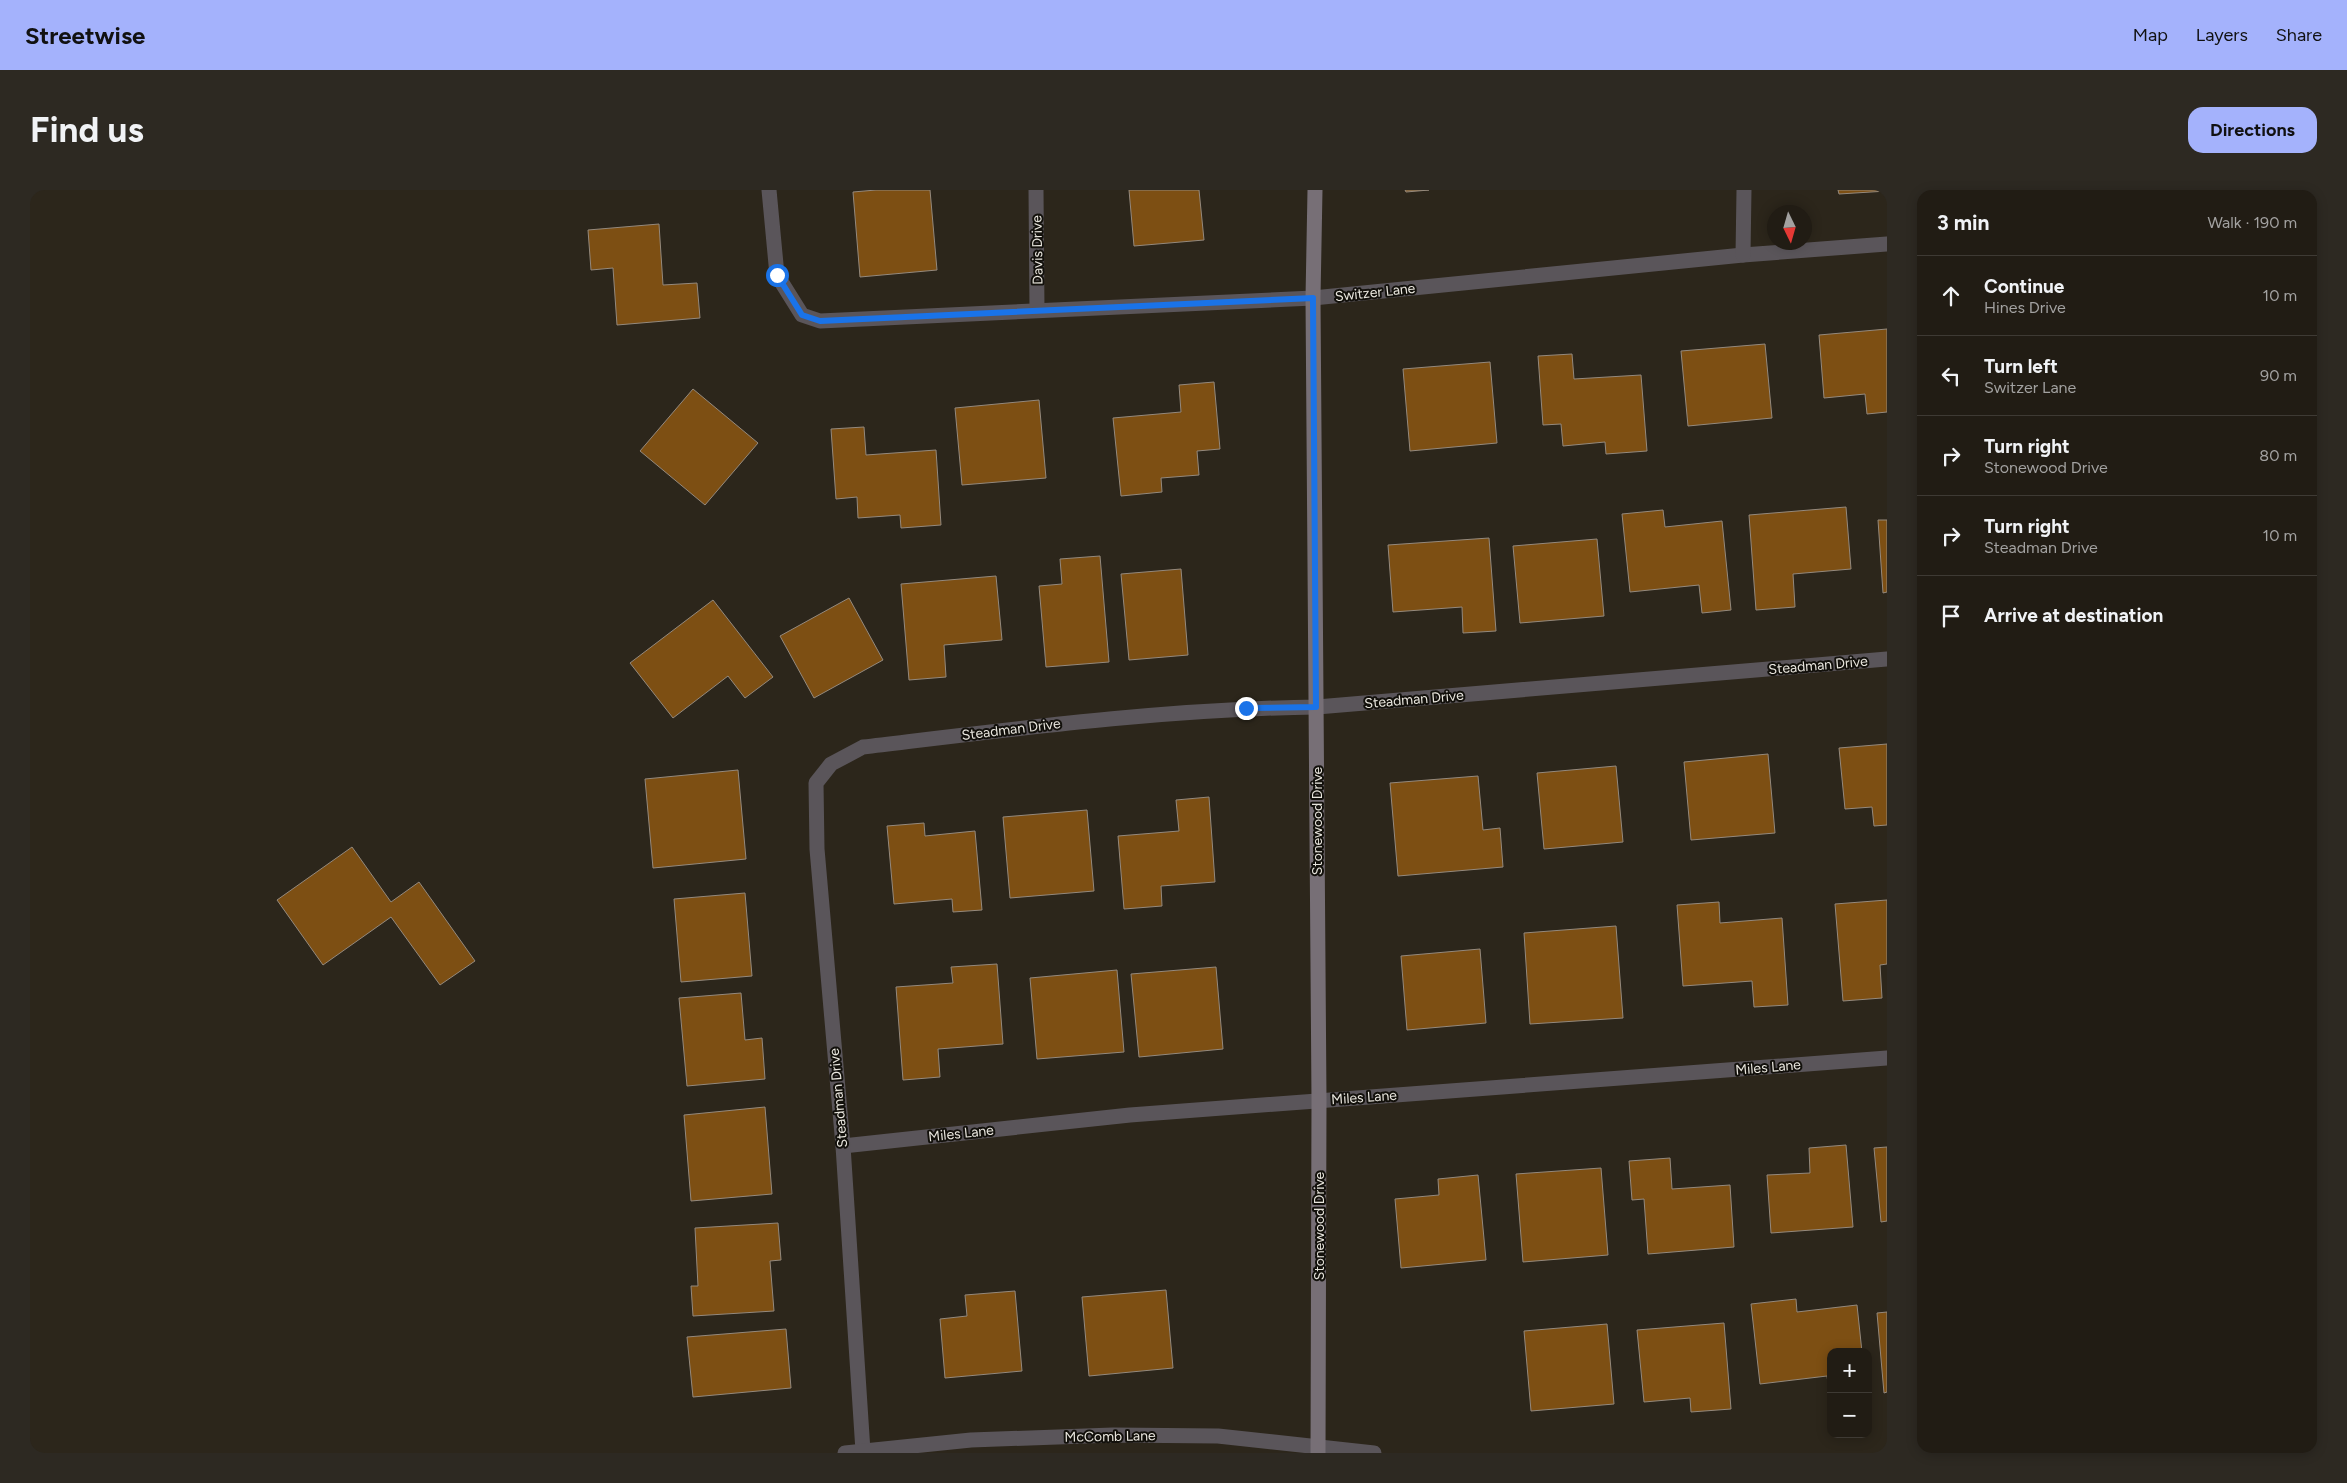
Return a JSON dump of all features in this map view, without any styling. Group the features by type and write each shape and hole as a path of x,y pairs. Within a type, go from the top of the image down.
{"street":[{"name":"Switzer Lane","path":"769,190 777,275 802,315 820,321 1037,309 1313,298 1743,254 1887,244"},
{"name":"Davis Drive","path":"1036,190 1037,309"},
{"name":"Stonewood Drive","path":"1315,190 1313,298 1319,1100 1318,1450"},
{"path":"1743,254 1744,190"},
{"name":"Steadman Drive","path":"864,1451 843,1146 817,849 816,783 831,764 864,747 1082,721 1246,708 1316,707 1887,659"},
{"name":"Miles Lane","path":"843,1146 1130,1114 1614,1080 1887,1058"},
{"name":"McComb Lane","path":"845,1453 972,1440 1112,1435 1218,1436 1318,1450 1374,1453"}],"building":[{"path":"930,190 937,270 860,277 853,192"},
{"path":"1129,190 1199,190 1204,240 1134,246"},
{"path":"1405,190 1429,190 1406,192"},
{"path":"1838,190 1887,190 1887,191 1839,194"},
{"path":"659,224 663,285 697,283 700,318 617,325 613,268 591,270 588,230"},
{"path":"1887,329 1887,412 1867,414 1865,394 1824,398 1819,335"},
{"path":"1765,344 1772,418 1688,426 1681,351"},
{"path":"1572,354 1574,379 1641,375 1647,451 1606,454 1605,442 1563,446 1561,424 1543,425 1538,356"},
{"path":"1490,362 1497,443 1410,451 1403,369"},
{"path":"1214,382 1220,449 1197,451 1199,475 1161,478 1162,492 1121,496 1113,418 1181,412 1179,385"},
{"path":"693,389 758,443 705,505 640,451"},
{"path":"1039,400 1046,478 962,485 955,408"},
{"path":"864,427 866,455 936,450 941,525 901,528 900,515 858,518 857,497 836,499 831,429"},
{"path":"1846,507 1851,569 1793,574 1795,607 1756,610 1749,515"},
{"path":"1663,510 1665,527 1722,521 1731,610 1702,613 1699,585 1630,592 1622,514"},
{"path":"1878,520 1887,520 1887,592 1883,593"},
{"path":"1489,538 1496,631 1463,633 1462,607 1393,612 1388,545"},
{"path":"1597,539 1604,616 1520,623 1513,546"},
{"path":"1100,556 1109,662 1046,667 1039,586 1062,584 1060,559"},
{"path":"1181,569 1188,655 1129,660 1121,574"},
{"path":"996,576 1002,640 944,645 946,677 909,680 901,584"},
{"path":"849,598 883,660 814,698 780,636"},
{"path":"713,600 773,677 745,698 728,676 673,718 630,663"},
{"path":"1887,744 1887,825 1874,826 1872,807 1845,809 1839,748"},
{"path":"1768,754 1775,833 1691,840 1684,762"},
{"path":"1616,766 1623,842 1544,849 1537,773"},
{"path":"738,770 746,859 653,868 645,779"},
{"path":"1478,776 1483,830 1500,828 1503,867 1398,876 1390,783"},
{"path":"1209,797 1215,882 1161,886 1162,906 1124,909 1118,836 1179,831 1176,800"},
{"path":"1087,810 1094,891 1010,898 1003,817"},
{"path":"924,823 925,836 975,831 982,910 953,912 952,899 894,904 887,826"},
{"path":"352,847 391,902 419,882 475,961 440,985 391,917 323,965 277,900"},
{"path":"745,893 752,976 681,982 674,899"},
{"path":"1887,900 1887,964 1880,965 1882,998 1843,1001 1835,904"},
{"path":"1719,902 1720,923 1782,918 1788,1005 1754,1007 1752,981 1683,986 1677,905"},
{"path":"1616,926 1623,1018 1530,1024 1524,933"},
{"path":"1480,949 1486,1023 1407,1030 1401,956"},
{"path":"997,964 1003,1044 938,1049 940,1077 903,1080 896,987 953,983 951,967"},
{"path":"1216,967 1223,1049 1139,1057 1131,974"},
{"path":"1117,970 1124,1052 1037,1059 1030,978"},
{"path":"741,993 745,1040 762,1038 765,1079 687,1086 679,998"},
{"path":"765,1107 772,1194 691,1201 684,1115"},
{"path":"1846,1145 1853,1227 1771,1233 1767,1175 1810,1173 1809,1148"},
{"path":"1887,1147 1887,1221 1881,1222 1874,1148"},
{"path":"1670,1158 1672,1189 1730,1185 1734,1247 1648,1254 1644,1199 1632,1200 1629,1161"},
{"path":"1601,1168 1608,1255 1523,1262 1516,1174"},
{"path":"1478,1175 1486,1260 1401,1268 1395,1199 1439,1195 1438,1179"},
{"path":"778,1223 781,1260 770,1261 774,1311 693,1316 691,1286 698,1286 695,1228"},
{"path":"1166,1290 1173,1368 1089,1376 1082,1297"},
{"path":"1015,1291 1022,1371 945,1378 940,1319 967,1316 965,1295"},
{"path":"1796,1299 1797,1312 1857,1305 1862,1348 1827,1348 1827,1376 1760,1384 1751,1304"},
{"path":"1887,1312 1887,1392 1884,1393 1877,1313"},
{"path":"1724,1323 1731,1409 1691,1412 1690,1398 1644,1402 1637,1330"},
{"path":"1607,1324 1614,1404 1531,1411 1524,1331"},
{"path":"786,1329 791,1388 693,1397 687,1337"}],"route":[{"path":"777,275 802,315 820,321 1037,309 1313,298 1316,707 1246,708"}]}
